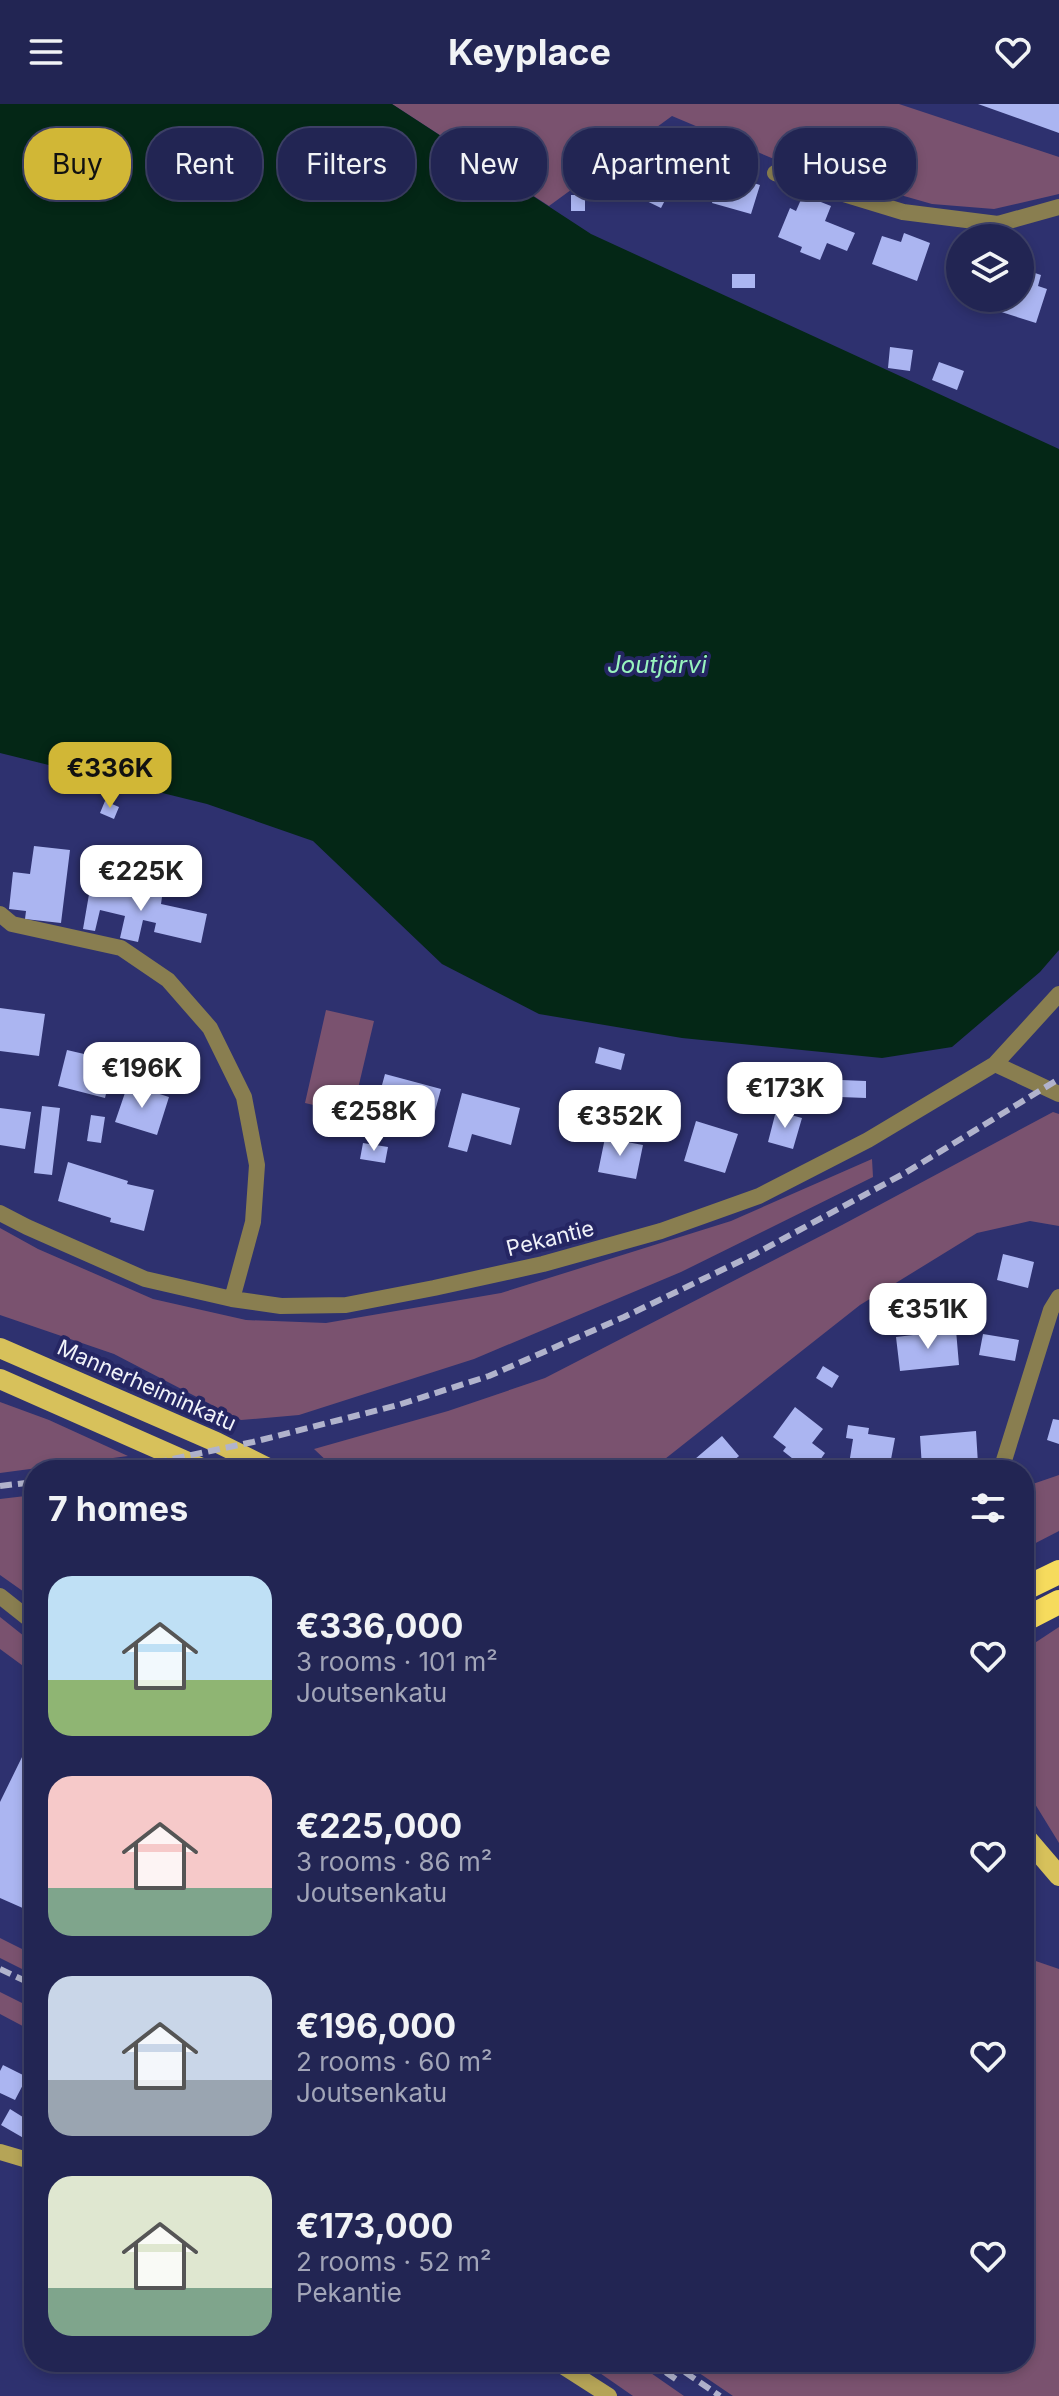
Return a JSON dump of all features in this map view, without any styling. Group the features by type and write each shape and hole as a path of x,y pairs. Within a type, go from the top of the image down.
{"highway":[{"path":"1034,1584 1059,1572"},
{"path":"1034,1615 1059,1602"}],"main road":[{"name":"Mannerheiminkatu","path":"0,1348 158,1415 251,1460"},
{"path":"0,1379 184,1460"},
{"path":"1034,1859 1059,1876"}],"street":[{"path":"864,200 903,212 998,224 1059,207"},
{"path":"0,914 12,924 121,948 168,980 210,1028 244,1097 257,1165 253,1222 232,1299"},
{"name":"Pekantie","path":"0,1213 145,1279 232,1299 281,1306 346,1305 543,1264 661,1231 759,1196 868,1140 995,1064 1059,994"},
{"path":"995,1064 1059,1094"},
{"path":"1004,1460 1051,1310 1059,1297"},
{"path":"0,1596 24,1615"},
{"path":"0,2152 24,2159"},
{"path":"572,2372 609,2396"}],"shaded area":[{"path":"392,104 899,104 1059,157 1059,194 994,209 932,204 916,199 916,128 774,128 774,159 758,152 758,128 700,128 672,116 656,128 563,128 563,196 549,206 540,200 547,200 547,128 431,129"},
{"path":"326,1010 374,1021 352,1114 305,1103"},
{"path":"1053,1112 1059,1114 1059,1226 1030,1221 977,1233 860,1305 664,1460 326,1460 314,1449 448,1411 545,1378"},
{"path":"872,1159 873,1177 681,1272 474,1359 299,1415 241,1420 114,1354 0,1315 0,1228 38,1249 153,1299 246,1320 326,1323 501,1293 731,1221"},
{"path":"0,1402 49,1420 128,1456 98,1460 24,1460 24,1470 0,1473"},
{"path":"1059,1475 1059,1531 1034,1544 1034,1484"},
{"path":"24,1496 24,1592 0,1575 0,1499"},
{"path":"0,1617 24,1636 24,1667 0,1649"},
{"path":"1059,1627 1059,1843 1034,1802 1034,1643"},
{"path":"0,1938 24,1950 24,1970 0,1958"},
{"path":"1034,1960 1059,1969 1059,2396 733,2396 698,2372 1034,2372"},
{"path":"0,1992 24,2004 24,2027 0,2014"},
{"path":"598,2372 649,2372 684,2396 633,2396"}],"water":[{"name":"Joutjärvi","path":"0,104 392,104 431,129 431,200 539,200 591,234 1059,449 1059,950 1040,972 952,1047 882,1058 682,1038 539,1014 442,964 313,841 207,804 0,753"}],"building":[{"path":"978,104 1059,104 1059,133"},
{"path":"571,200 585,200 585,211 571,211"},
{"path":"644,200 665,200 661,208"},
{"path":"713,200 755,200 751,214 712,203"},
{"path":"801,200 816,200 831,206 825,221 855,233 847,251 827,243 820,260 800,252 802,247 778,237 790,208 796,211"},
{"path":"904,233 930,243 917,281 872,264 882,236 901,242"},
{"path":"1034,273 1041,275 1038,286 1047,289 1036,323 1001,312 1034,312"},
{"path":"732,274 755,274 755,288 732,288"},
{"path":"890,347 913,350 910,371 888,368"},
{"path":"939,362 964,371 957,390 932,380"},
{"path":"105,801 119,807 114,819 100,813"},
{"path":"34,846 70,850 61,923 25,919 26,911 9,909 13,872 30,874"},
{"path":"92,877 119,883 118,887 162,897 161,904 207,914 201,943 154,932 156,923 143,920 138,942 120,938 125,916 100,910 95,931 83,929"},
{"path":"0,1008 45,1014 39,1056 0,1051"},
{"path":"599,1047 625,1054 621,1070 595,1063"},
{"path":"67,1050 114,1061 105,1098 58,1086"},
{"path":"385,1074 441,1089 432,1122 376,1107"},
{"path":"841,1080 866,1081 866,1098 840,1097"},
{"path":"128,1084 169,1097 157,1135 115,1122"},
{"path":"743,1085 762,1091 757,1105 739,1099"},
{"path":"462,1093 520,1108 511,1145 472,1134 467,1152 448,1147"},
{"path":"42,1106 60,1108 52,1175 34,1173"},
{"path":"0,1108 31,1112 25,1149 0,1145"},
{"path":"776,1111 802,1118 793,1149 768,1142"},
{"path":"91,1115 105,1117 101,1143 87,1141"},
{"path":"696,1121 738,1134 725,1173 684,1161"},
{"path":"605,1138 643,1145 636,1179 598,1172"},
{"path":"363,1143 388,1147 385,1163 360,1159"},
{"path":"68,1162 128,1181 127,1184 154,1190 144,1231 110,1222 111,1218 58,1201"},
{"path":"1003,1254 1034,1262 1028,1288 997,1280"},
{"path":"956,1330 959,1365 900,1371 896,1337"},
{"path":"983,1334 1019,1340 1015,1361 979,1355"},
{"path":"823,1366 839,1376 832,1388 816,1378"},
{"path":"795,1407 823,1429 812,1443 825,1453 820,1460 794,1460 783,1451 786,1447 773,1437"},
{"path":"1053,1419 1059,1420 1059,1444 1047,1440"},
{"path":"848,1425 869,1428 868,1434 895,1438 891,1460 850,1460 853,1439 846,1438"},
{"path":"976,1431 978,1460 922,1460 920,1436"},
{"path":"722,1436 739,1456 734,1460 695,1459"},
{"path":"24,1755 24,1909 0,1898 0,1802"},
{"path":"3,2065 24,2076 24,2083 15,2100 0,2093"},
{"path":"10,2109 24,2118 24,2138 1,2125"}],"railway":[{"path":"168,1460 398,1405 489,1376 624,1317 753,1255 905,1173 1059,1079"},
{"path":"0,1486 24,1483"},
{"path":"0,1969 24,1980"},
{"path":"665,2372 677,2380"},
{"path":"685,2372 720,2396"}]}
